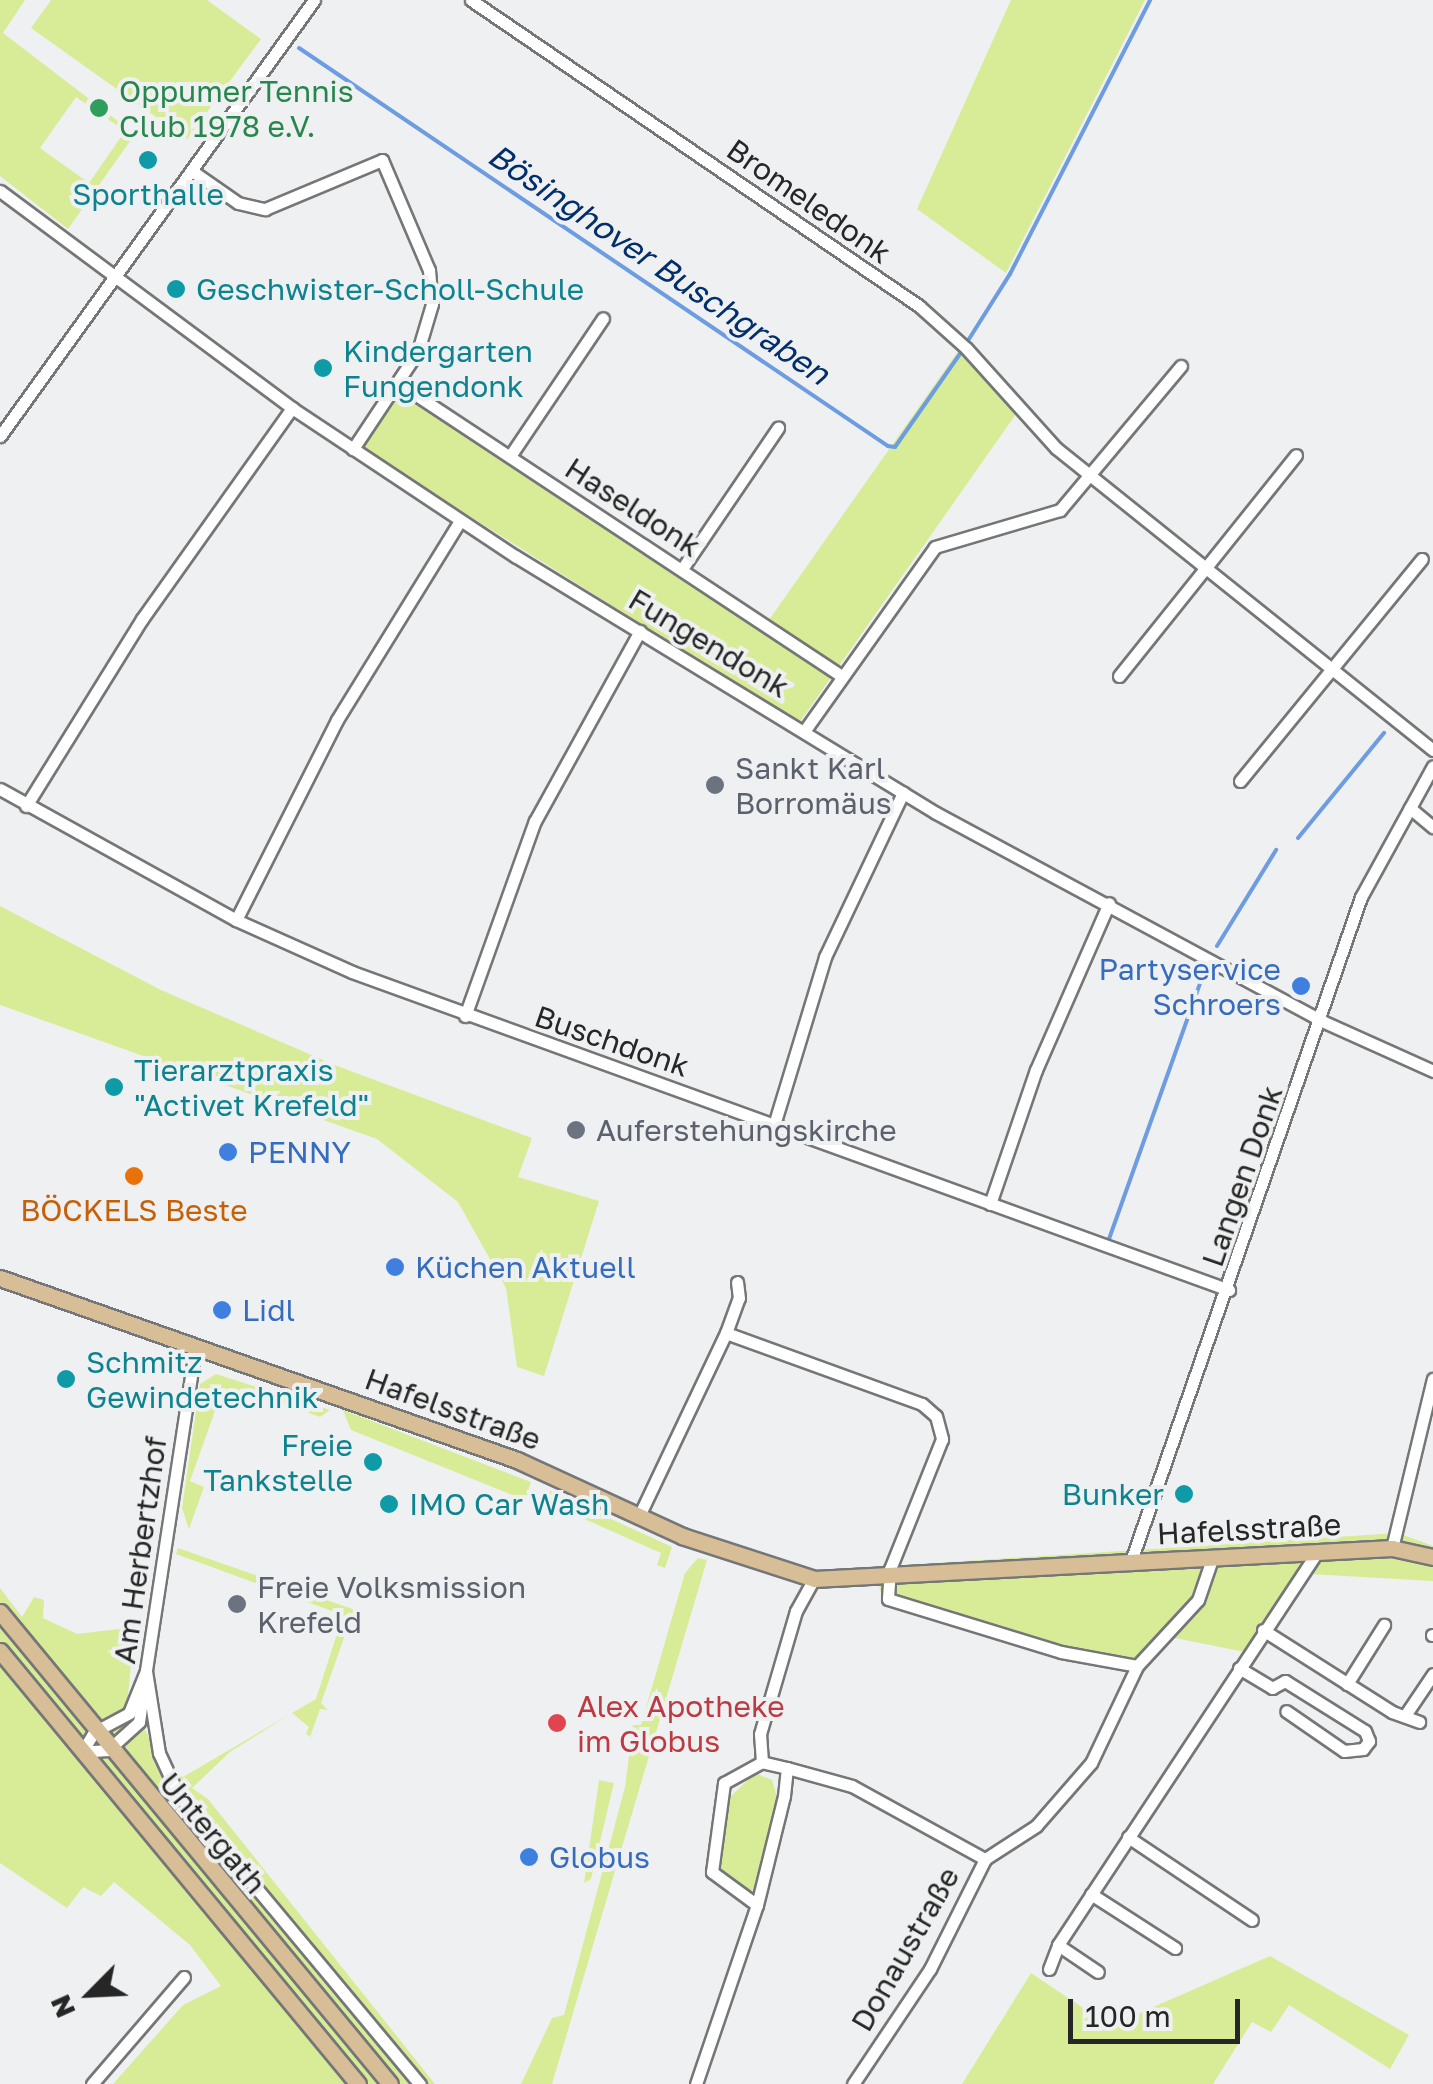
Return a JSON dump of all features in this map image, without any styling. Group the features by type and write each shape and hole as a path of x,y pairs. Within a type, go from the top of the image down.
{"main road":[{"name":"Hafelsstraße","path":"0,1278 195,1350 517,1460 639,1516 814,1579 887,1580 1392,1548 1433,1557"},
{"name":"Untergath","path":"0,1612 108,1750 390,2084"},
{"name":"Untergath","path":"0,1651 358,2084"}],"street":[{"path":"0,436 314,0"},
{"name":"Bromeledonk","path":"471,0 919,306 966,348 1056,448 1091,475"},
{"path":"192,171 238,203 265,209 382,160 432,286 430,322 398,382 353,448"},
{"name":"Fungendonk","path":"0,191 292,408 460,521 903,793 1322,1020 1433,1071"},
{"path":"510,456 603,318"},
{"path":"805,730 840,675 935,547 1060,510 1181,366"},
{"name":"Haseldonk","path":"398,382 840,675"},
{"path":"26,806 142,619 292,408"},
{"path":"682,569 778,428"},
{"path":"1119,676 1204,564 1296,455"},
{"path":"1091,475 1333,665 1433,750"},
{"path":"236,920 346,704 460,521"},
{"path":"1240,781 1422,558"},
{"path":"465,1016 534,821 640,631"},
{"name":"Langen Donk","path":"1130,1564 1230,1290 1361,897 1433,766"},
{"name":"Buschdonk","path":"0,790 236,920 465,1016 1230,1290"},
{"path":"774,1125 824,957 903,793"},
{"path":"1410,808 1433,827"},
{"path":"990,1204 1036,1070 1109,903"},
{"path":"639,1516 726,1333 739,1298 737,1282"},
{"path":"726,1333 922,1404 936,1416 942,1439 887,1580 888,1599 1061,1652 1137,1666"},
{"name":"Am Herbertzhof","path":"195,1350 146,1671 153,1732 178,1794 420,2084"},
{"path":"1392,1548 1433,1379"},
{"path":"1049,1969 1058,1945 1316,1552"},
{"name":"Donaustraße","path":"853,2084 930,1969 985,1859 1062,1800 1090,1763 1137,1666 1198,1600 1212,1559"},
{"path":"762,1762 765,1708 796,1611 814,1579"},
{"path":"1347,1684 1384,1625"},
{"path":"1264,1630 1392,1712 1419,1722"},
{"path":"1240,1668 1272,1688 1285,1681 1364,1731 1369,1741 1344,1750 1286,1711"},
{"path":"82,1752 94,1732 129,1712 146,1671"},
{"path":"82,1752 108,1750 139,1722 146,1671"},
{"path":"1406,1714 1433,1674"},
{"path":"757,1905 712,1872 724,1783 762,1762 852,1786 985,1859"},
{"path":"696,2084 757,1905 787,1768"},
{"path":"1128,1837 1252,1920"},
{"path":"1091,1894 1175,1948"},
{"path":"1058,1945 1098,1972"},
{"path":"92,2084 184,1977"}],"green space":[{"path":"0,0 25,0 3,33 135,134 68,229 0,176","holes":["76,97 125,131 89,183 40,148"]},
{"path":"51,0 207,0 261,39 187,139 31,28"},
{"path":"1011,0 1145,0 1006,273 917,209"},
{"path":"961,347 1016,414 799,723 361,448 401,389 764,627"},
{"path":"0,906 161,990 337,1066 532,1138 518,1177 599,1201 544,1376 517,1367 506,1288 458,1202 377,1139 0,1005"},
{"path":"216,1374 330,1410 320,1417 241,1388 235,1402 220,1397 190,1481 204,1487 189,1529 182,1508 200,1384"},
{"path":"343,1410 531,1482 525,1500 351,1430"},
{"path":"546,1489 672,1547 665,1568 657,1565 661,1553 546,1502"},
{"path":"1398,1533 1433,1546 1433,1581 1309,1574 1255,1654 1170,1637 1141,1673 884,1602 873,1567"},
{"path":"178,1548 361,1612 352,1615 321,1703 328,1710 320,1709 310,1737 306,1734 309,1727 292,1713 316,1699 343,1615 176,1554"},
{"path":"698,1558 707,1560 552,2084 521,2084 552,2018 564,2015 625,1787 633,1725 641,1725 685,1573"},
{"path":"0,1588 22,1617 34,1597 44,1600 43,1618 77,1634 135,1627 128,1695 149,1738 183,1777 290,1714 230,1752 192,1788 208,1799 435,2084 113,2084 183,2005 221,1986 190,1945 114,1882 101,1896 83,1887 67,1908 0,1863"},
{"path":"755,1773 772,1780 778,1800 757,1887 746,1894 719,1876 716,1865 726,1801"},
{"path":"599,1780 614,1783 591,1879 584,1883"},
{"path":"1270,1956 1409,2035 1390,2069 1289,2005 1271,2032 1252,2022 1213,2084 962,2084 1031,1973 1110,2026"}],"waterway":[{"name":"Bösinghover Buschgraben","path":"969,339 1010,274 1150,0"},
{"name":"Bösinghover Buschgraben","path":"299,48 888,446 895,447 964,348"},
{"path":"1298,838 1384,733"},
{"path":"1217,946 1276,850"},
{"path":"1109,1239 1204,972"}],"place":[{"name":"Oppumer Tennis Club 1978 e.V.","path":"99,108"},
{"name":"Sporthalle","path":"148,160"},
{"name":"Geschwister-Scholl-Schule","path":"176,289"},
{"name":"Kindergarten Fungendonk","path":"323,368"},
{"name":"Sankt Karl Borromäus","path":"715,785"},
{"name":"Partyservice Schroers","path":"1301,986"},
{"name":"Tierarztpraxis \"Activet Krefeld\"","path":"114,1087"},
{"name":"Auferstehungskirche","path":"576,1130"},
{"name":"PENNY","path":"228,1152"},
{"name":"BÖCKELS Beste","path":"134,1176"},
{"name":"Küchen Aktuell","path":"395,1267"},
{"name":"Lidl","path":"222,1310"},
{"name":"Schmitz Gewindetechnik","path":"66,1379"},
{"name":"Freie Tankstelle","path":"373,1462"},
{"name":"Bunker","path":"1184,1494"},
{"name":"IMO Car Wash","path":"389,1504"},
{"name":"Freie Volksmission Krefeld","path":"237,1604"},
{"name":"Alex Apotheke im Globus","path":"557,1723"},
{"name":"Globus","path":"529,1857"}]}
